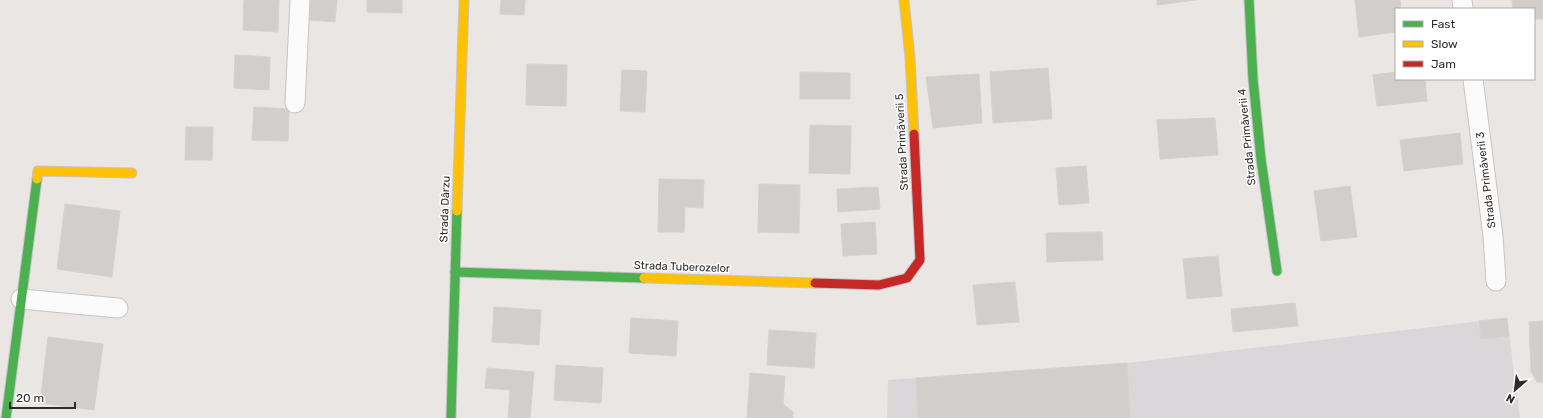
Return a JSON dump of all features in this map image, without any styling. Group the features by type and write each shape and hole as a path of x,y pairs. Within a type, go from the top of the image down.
{"street":[{"path":"295,103 300,0"},
{"name":"Strada Dârzu","path":"451,418 464,0"},
{"name":"Strada Primăverii 5","path":"904,0 910,57 920,260 907,278"},
{"name":"Strada Primăverii 4","path":"1249,0 1253,80 1261,159 1277,271"},
{"name":"Strada Primăverii 3","path":"1473,80 1493,236 1496,281"},
{"path":"6,418 38,171 132,173"},
{"name":"Strada Tuberozelor","path":"455,272 879,285 907,278"},
{"path":"21,299 118,308"}],"shaded area":[{"path":"1507,318 1520,418 887,418 888,380 1127,363"}],"building":[{"path":"244,0 279,0 278,32 243,30"},
{"path":"311,0 337,0 335,22 310,20"},
{"path":"367,0 402,0 402,13 367,12"},
{"path":"501,0 525,0 524,15 500,14"},
{"path":"1157,0 1196,0 1157,5"},
{"path":"1355,0 1400,0 1401,8 1395,8 1395,32 1359,37"},
{"path":"1512,0 1543,0 1543,19 1535,19 1535,8 1513,8"},
{"path":"235,55 270,57 269,90 234,88"},
{"path":"527,64 567,65 566,106 526,105"},
{"path":"1048,68 1052,119 993,123 990,72"},
{"path":"622,70 647,71 645,112 620,111"},
{"path":"800,72 850,73 850,99 800,99"},
{"path":"1395,72 1395,80 1425,80 1427,101 1377,106 1373,75"},
{"path":"979,74 982,123 933,128 926,77"},
{"path":"254,107 289,109 288,141 252,140"},
{"path":"1215,118 1218,155 1160,159 1157,120"},
{"path":"810,125 851,126 850,174 809,173"},
{"path":"186,127 213,127 212,160 185,160"},
{"path":"1460,133 1463,164 1404,171 1400,140"},
{"path":"1086,166 1089,203 1059,205 1056,168"},
{"path":"659,179 704,180 703,208 685,207 684,232 658,232"},
{"path":"759,184 800,185 799,233 758,232"},
{"path":"1350,186 1357,237 1321,241 1314,191"},
{"path":"878,187 880,209 838,212 837,189"},
{"path":"65,204 120,211 112,277 57,269"},
{"path":"875,222 877,254 843,256 841,224"},
{"path":"1102,232 1103,260 1047,262 1046,233"},
{"path":"1218,256 1222,296 1187,299 1183,259"},
{"path":"1015,282 1019,322 977,325 973,285"},
{"path":"1295,303 1298,326 1233,332 1231,309"},
{"path":"494,307 541,310 539,345 492,342"},
{"path":"631,318 678,321 676,356 629,353"},
{"path":"1507,318 1509,336 1481,339 1479,321"},
{"path":"1543,321 1543,382 1537,382 1531,371 1529,322"},
{"path":"769,330 816,333 814,368 767,365"},
{"path":"48,337 103,344 94,410 40,403"},
{"path":"1127,363 1130,418 918,418 916,378"},
{"path":"556,365 603,368 601,403 554,400"},
{"path":"487,368 534,372 530,418 508,418 510,390 485,388"},
{"path":"750,373 785,376 783,404 793,412 793,418 747,418"}],"traffic: fast":[{"path":"1249,0 1253,79 1261,159 1277,271"},
{"path":"6,418 37,179"},
{"path":"451,418 457,211"},
{"path":"455,272 644,278"}],"traffic: slow":[{"path":"457,211 464,0"},
{"path":"904,0 910,57 914,134"},
{"path":"37,179 38,171 132,173"},
{"path":"644,278 815,283"}],"traffic: jam":[{"path":"815,283 879,285 907,278 920,260 914,134"}]}
